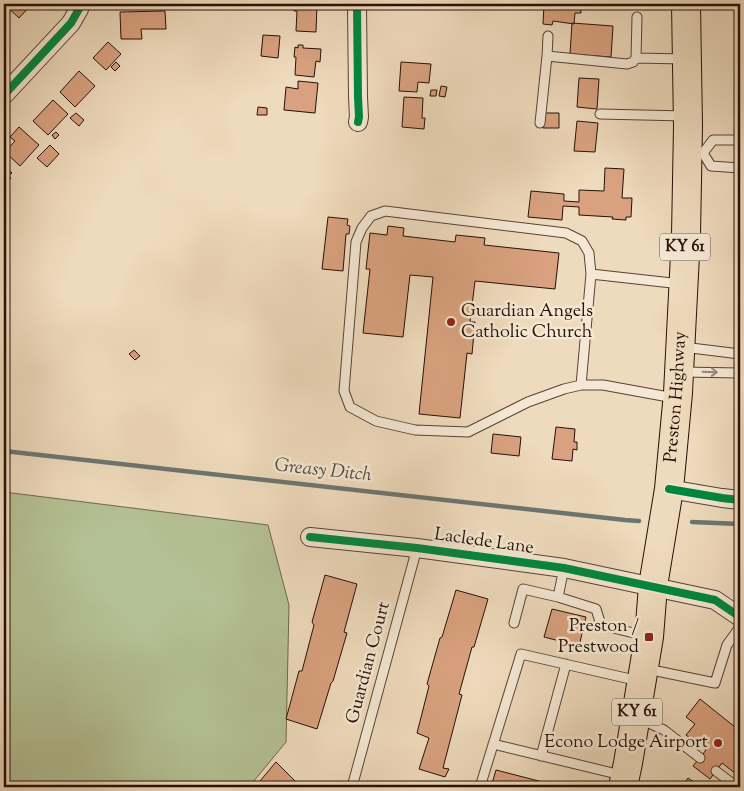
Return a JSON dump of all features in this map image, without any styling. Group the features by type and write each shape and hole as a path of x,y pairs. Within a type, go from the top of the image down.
{"main road":[{"name":"Preston Highway","path":"624,782 649,637 653,586 669,489 678,398 686,235 695,152 688,116 686,4"}],"street":[{"path":"4,95 71,23 80,4"},
{"path":"357,4 358,122"},
{"path":"669,489 740,500"},
{"name":"Laclede Lane","path":"310,537 417,548 564,568 715,600 740,617"}],"lane":[{"path":"547,56 627,64 633,62 636,58 637,17"},
{"path":"540,123 548,36"},
{"path":"636,58 687,59"},
{"path":"600,114 688,116"},
{"path":"740,140 713,140 695,152 711,166 740,168"},
{"path":"581,385 591,274 589,253 582,241 566,233 385,211 371,216 362,228 356,242 344,391 350,407 376,421 415,430 468,432 528,402 581,385 603,385 678,398"},
{"path":"591,274 684,284"},
{"path":"680,359 740,354"},
{"path":"680,359 740,373"},
{"name":"Guardian Court","path":"352,787 417,548"},
{"path":"558,598 564,568"},
{"path":"514,622 523,589 596,609 601,625 649,637"},
{"path":"480,787 521,654 566,664 716,683 727,645 740,627"},
{"path":"541,756 566,664"},
{"path":"636,718 664,730 700,758"},
{"path":"493,744 541,756 624,782"},
{"path":"716,771 737,787"}],"green space":[{"path":"4,492 268,525 289,605 286,742 249,787 4,787"}],"building":[{"path":"6,4 32,4 19,18"},
{"path":"295,4 317,4 316,32 296,31 297,11 294,11"},
{"path":"544,5 581,7 581,13 575,13 574,24 553,21 552,25 543,24"},
{"path":"165,11 166,29 141,29 142,39 121,39 120,12"},
{"path":"572,23 613,26 611,57 570,54"},
{"path":"4,24 9,29 4,35"},
{"path":"263,35 280,36 278,58 261,56"},
{"path":"108,42 121,54 106,70 93,58"},
{"path":"298,45 303,45 303,48 321,49 320,62 316,61 314,77 295,75 295,47 298,48"},
{"path":"116,62 120,66 115,71 111,67"},
{"path":"401,62 431,64 429,83 418,82 417,92 399,91"},
{"path":"79,71 95,86 75,107 60,92"},
{"path":"579,78 599,79 597,109 577,107"},
{"path":"298,81 318,83 315,113 284,110 286,87 298,89"},
{"path":"441,86 447,87 445,97 439,96"},
{"path":"431,90 437,90 436,96 430,96"},
{"path":"404,97 423,98 422,118 425,118 424,129 402,127"},
{"path":"53,100 68,114 48,135 33,121"},
{"path":"258,107 267,108 267,115 257,115"},
{"path":"76,113 84,120 79,126 70,118"},
{"path":"544,113 559,113 559,128 543,128"},
{"path":"577,121 598,123 595,152 574,151"},
{"path":"19,127 39,145 20,166 5,152 15,141 10,137"},
{"path":"56,132 59,135 55,139 52,135"},
{"path":"50,145 59,154 47,167 37,158"},
{"path":"4,165 12,173 8,176 11,178 5,184 4,183"},
{"path":"605,168 624,169 622,198 632,198 631,217 626,217 626,220 612,219 613,217 579,215 579,207 563,206 562,220 528,217 531,191 564,194 564,201 579,202 579,190 604,191"},
{"path":"328,217 348,219 347,225 350,226 349,234 346,234 343,271 322,269"},
{"name":"Guardian Angels Catholic Church","path":"388,226 404,228 403,236 455,242 456,235 485,238 484,245 559,253 555,289 475,281 470,322 475,322 472,354 467,353 460,418 419,414 433,277 410,275 403,337 363,333 370,269 366,269 370,233 387,235"},
{"path":"134,350 140,356 135,360 129,354"},
{"path":"556,427 575,429 574,442 577,442 577,450 573,449 572,461 552,459"},
{"path":"493,434 521,437 519,456 491,453"},
{"path":"325,575 357,584 344,632 347,633 317,729 286,719 299,671 302,671 314,625 312,622"},
{"path":"456,590 488,599 459,694 462,695 443,768 449,769 445,777 419,769 429,738 417,733 429,686 427,684"},
{"path":"552,609 586,617 579,646 544,637"},
{"name":"Econo Lodge Airport","path":"700,699 740,731 740,777 722,763 710,779 693,766 706,750 686,735 695,724 686,717"},
{"path":"276,762 301,787 255,787"},
{"path":"496,770 562,787 491,787"},
{"path":"688,778 701,787 681,787"},
{"path":"404,782 422,787 402,787"}],"waterway":[{"name":"Greasy Ditch","path":"4,451 639,521"},
{"name":"Greasy Ditch","path":"692,522 740,524"}],"cycle path":[{"path":"4,95 71,23 80,4"},
{"path":"357,4 358,122"},
{"path":"669,489 740,500"},
{"path":"310,537 417,548 564,568 715,600 740,617"}],"place":[{"name":"Guardian Angels Catholic Church","path":"451,322"},
{"name":"Preston / Prestwood","path":"649,637"},
{"name":"Econo Lodge Airport","path":"718,743"}]}
